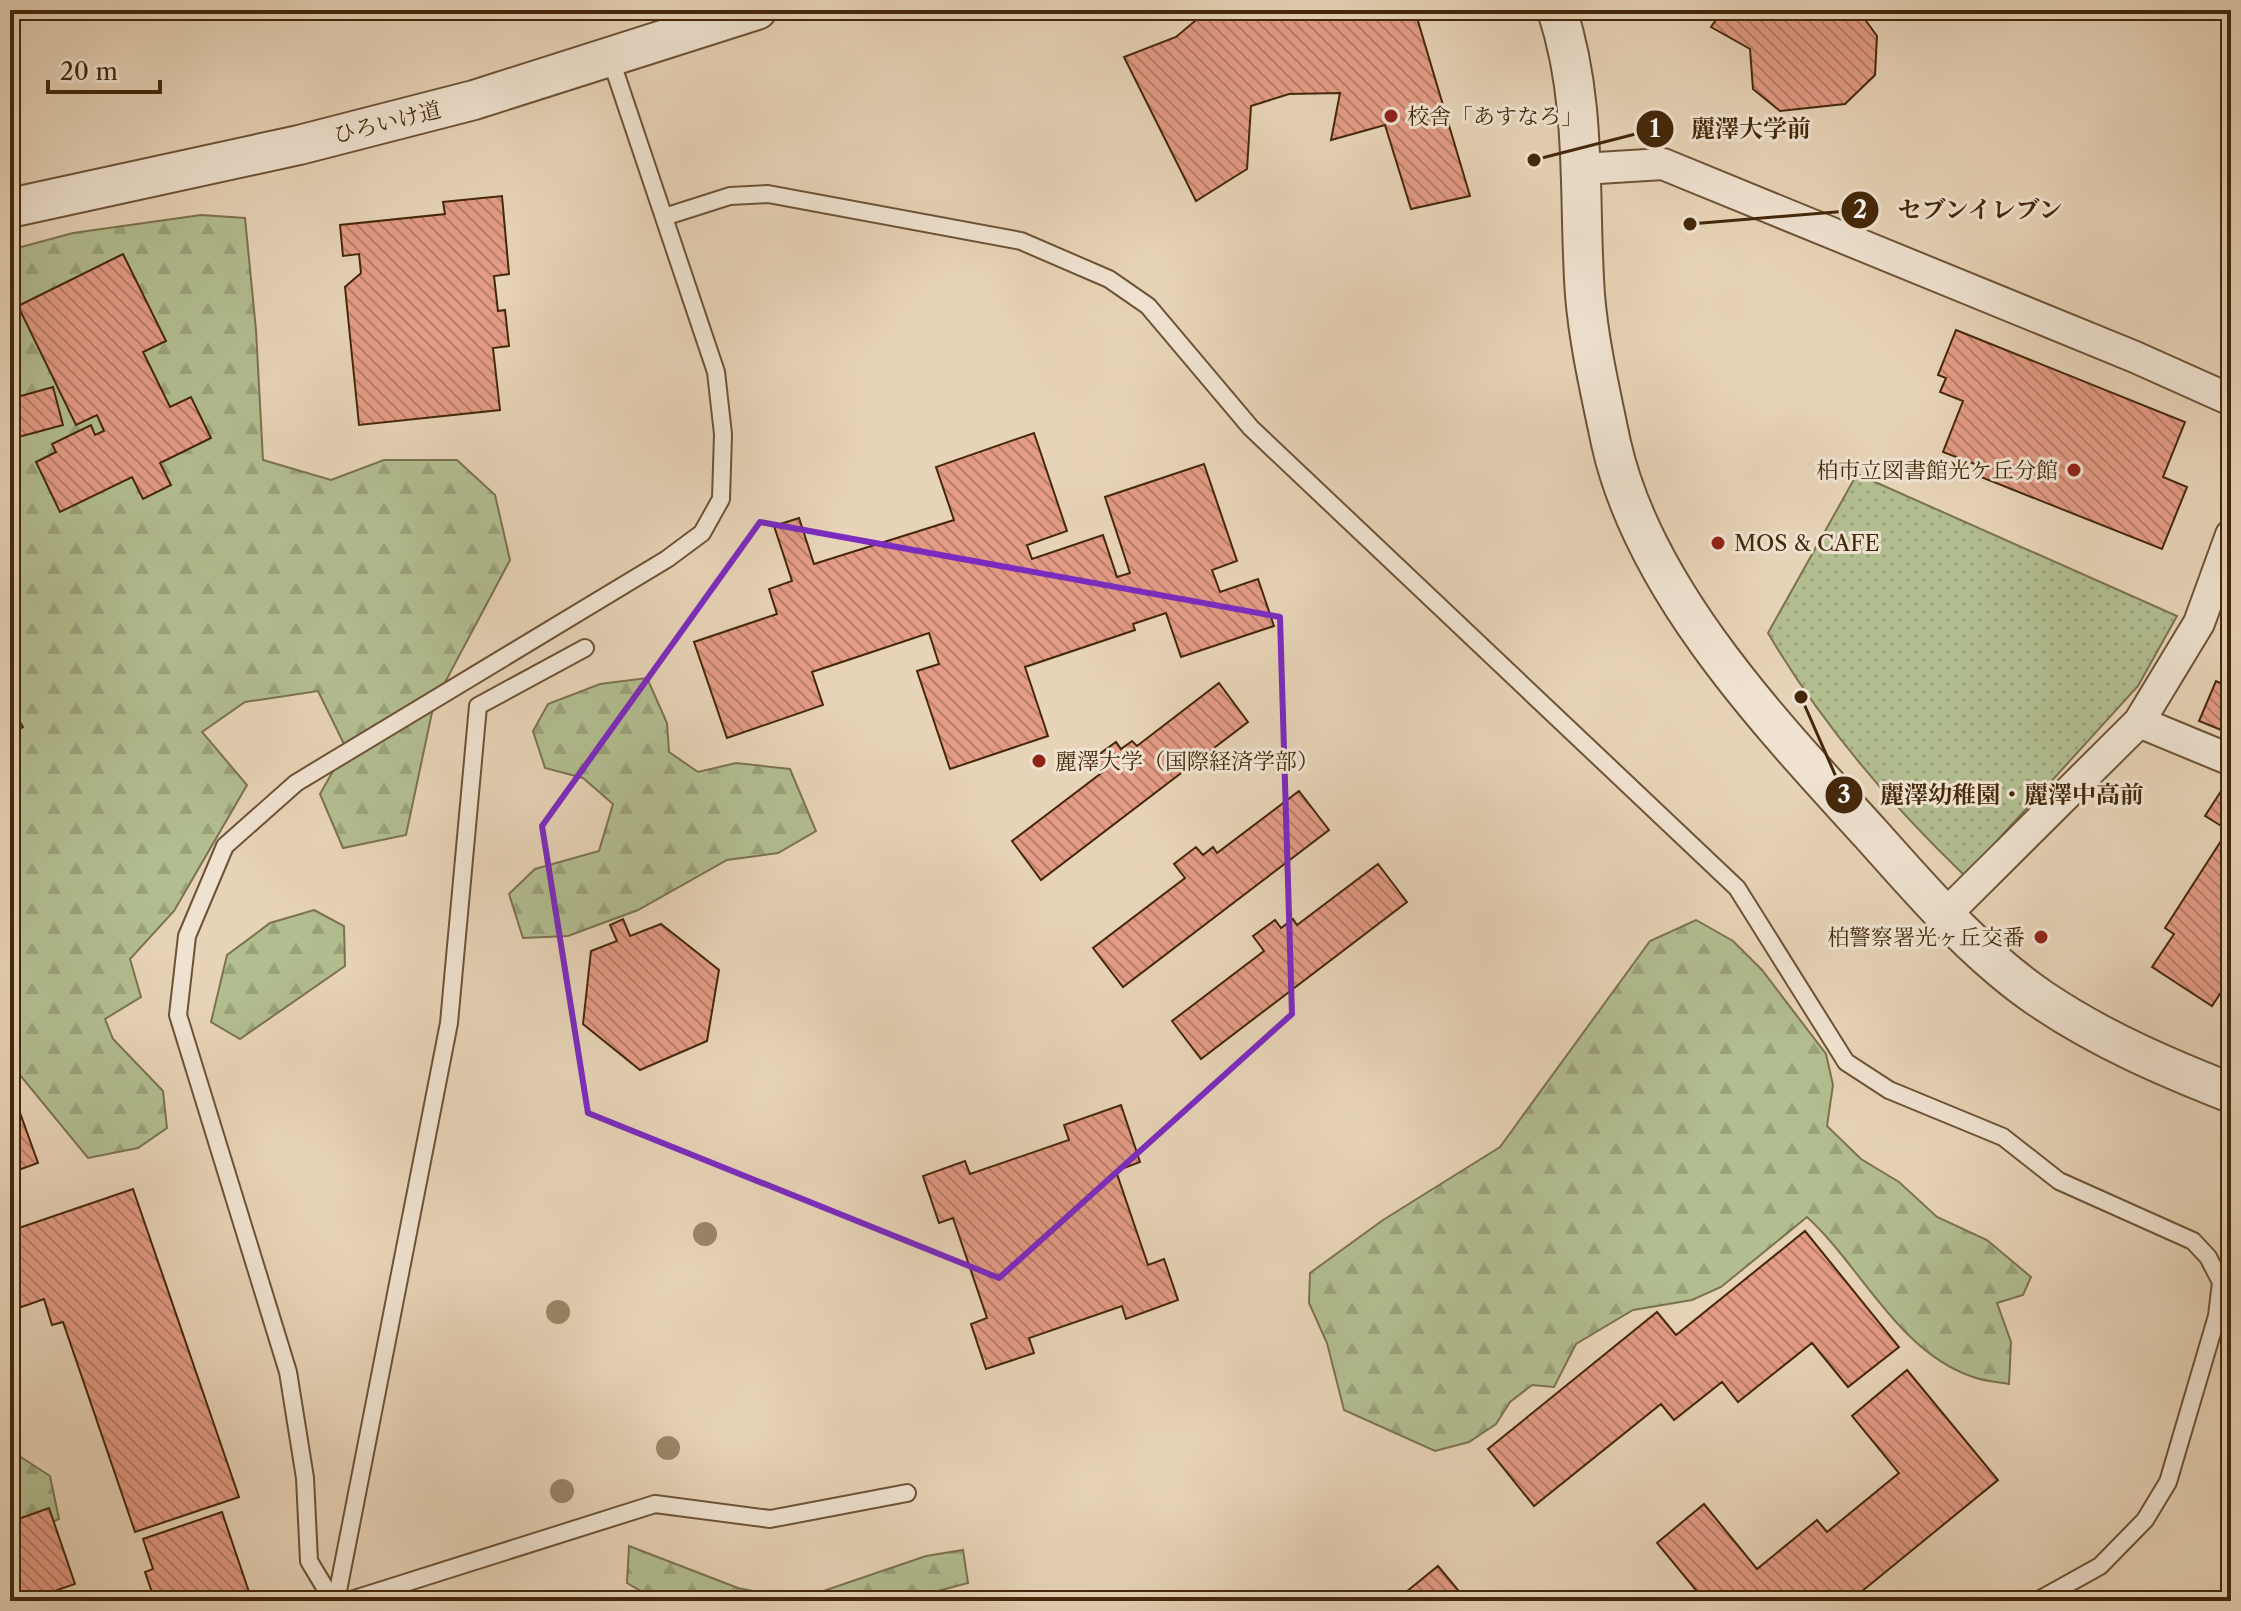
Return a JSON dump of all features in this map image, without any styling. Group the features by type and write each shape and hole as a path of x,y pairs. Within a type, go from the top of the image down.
{"street":[{"name":"ひろいけ道","path":"10,208 299,145 474,100 757,10"},
{"path":"1557,10 1572,62 1582,169 1585,295 1612,447 1652,546 1694,624 1815,772 1945,915 1995,963 2079,1023 2153,1061 2231,1093"},
{"path":"1582,169 1663,164 2120,351 2231,400"},
{"path":"1945,915 2139,722 2199,623 2231,535"},
{"path":"2139,722 2231,760"}],"lane":[{"path":"334,1601 309,1561 305,1478 288,1372 178,1015 187,936 225,846 296,783 667,559 702,533 721,499 723,434 716,372 610,57"},
{"path":"664,217 730,196 768,194 1021,241 1109,279 1148,306 1251,428 1737,888 1846,1062 1889,1090 2003,1137 2059,1181 2079,1192 2193,1241 2208,1257 2221,1282 2217,1316 2168,1482 2145,1520 2100,1566 2037,1601"},
{"path":"334,1601 449,1023 478,706 585,648"},
{"path":"348,1601 655,1504 770,1519 907,1493"}],"highlighted area":[{"path":"760,522 1280,617 1292,1014 999,1278 588,1113 542,826"}],"green space":[{"path":"201,215 245,218 256,330 263,460 331,480 384,460 457,460 495,495 510,560 434,703 406,835 343,848 320,794 346,748 318,691 245,702 202,732 247,785 174,911 130,959 141,997 105,1019 113,1039 163,1091 167,1128 138,1148 88,1158 10,1063 10,250 73,233"},
{"path":"1857,474 2177,616 2138,686 1965,876 1858,761 1811,699 1768,633"},
{"path":"647,678 667,723 669,752 698,772 736,763 790,769 816,831 778,853 727,860 638,910 568,936 523,938 509,894 535,869 599,851 613,804 583,778 545,768 533,731 548,704 600,684"},
{"path":"314,910 344,926 345,966 240,1039 211,1022 227,955 270,923"},
{"path":"1696,920 1733,941 1762,970 1826,1054 1833,1085 1827,1126 1861,1159 1899,1182 1937,1217 1987,1240 2031,1277 2023,1295 1997,1303 2011,1342 2009,1384 1973,1377 1947,1365 1923,1348 1882,1306 1827,1237 1807,1217 1721,1287 1692,1300 1633,1310 1576,1344 1554,1387 1532,1385 1510,1402 1496,1424 1469,1442 1435,1451 1344,1410 1327,1343 1309,1303 1310,1273 1383,1220 1500,1147 1650,941"},
{"path":"10,1450 50,1476 59,1519 20,1538 10,1538"},
{"path":"629,1546 738,1588 797,1600 926,1556 963,1550 968,1583 900,1601 658,1601 627,1583"}],"building":[{"name":"校舎「あすなろ」","path":"1208,10 1415,11 1470,196 1411,209 1385,125 1331,140 1340,93 1289,94 1251,106 1247,169 1196,201 1124,57 1176,37"},
{"path":"1723,10 1858,10 1877,36 1875,75 1845,104 1780,111 1753,89 1750,49 1711,27"},
{"path":"502,196 509,274 494,276 498,311 505,310 509,346 493,348 500,410 359,425 345,287 361,273 359,254 343,256 340,225 445,214 443,202"},
{"path":"123,254 166,341 143,352 170,407 191,397 211,438 160,463 171,485 143,499 132,477 60,512 36,462 56,452 52,444 91,425 95,435 104,431 97,415 76,425 18,306"},
{"path":"1956,330 2185,422 2163,477 2187,487 2162,549 1976,475 1980,466 1943,452 1963,401 1940,392 1946,378 1938,375"},
{"path":"53,387 63,425 11,439 10,399"},
{"path":"1034,433 1067,531 1027,545 1032,559 1103,535 1117,577 1130,573 1105,497 1204,464 1237,561 1212,570 1220,592 1258,579 1274,626 1181,657 1166,613 1133,624 1135,630 1025,667 1048,736 950,769 917,671 939,664 929,633 812,672 823,705 727,738 694,642 777,614 769,589 792,581 774,526 799,518 814,564 954,520 936,467"},
{"path":"2231,677 2231,734 2199,721 2216,681 2227,686"},
{"path":"1219,683 1248,722 1041,880 1012,841 1104,771 1094,758 1116,742 1121,749 1132,741 1137,746"},
{"path":"10,706 23,727 10,735"},
{"path":"2223,788 2231,793 2231,977 2212,1006 2152,967 2174,934 2165,928 2228,830 2205,816"},
{"path":"1299,791 1329,830 1123,987 1093,948 1185,878 1174,864 1196,847 1203,855 1213,847 1217,853"},
{"path":"1378,864 1407,902 1201,1059 1172,1021 1264,951 1253,936 1275,920 1281,928 1293,919 1297,925"},
{"path":"623,919 630,936 661,924 719,970 707,1041 640,1070 583,1024 591,951 617,941 610,925"},
{"path":"10,1085 38,1163 10,1173"},
{"path":"1121,1105 1140,1162 1116,1171 1148,1265 1164,1259 1178,1300 1126,1319 1122,1306 1029,1338 1034,1353 986,1369 971,1324 987,1318 953,1218 939,1223 923,1176 965,1161 970,1174 1069,1140 1064,1125"},
{"path":"133,1189 239,1497 135,1532 63,1322 52,1325 44,1299 10,1311 10,1223 13,1230"},
{"path":"1805,1231 1899,1347 1848,1387 1812,1343 1738,1402 1722,1382 1674,1420 1661,1404 1534,1506 1488,1449 1657,1312 1676,1335"},
{"path":"1907,1370 1998,1480 1850,1601 1705,1601 1657,1543 1704,1504 1757,1569 1817,1520 1827,1532 1899,1473 1852,1416"},
{"path":"49,1508 75,1584 26,1601 10,1601 10,1522"},
{"path":"222,1512 252,1601 155,1601 145,1572 153,1569 143,1539"},
{"path":"1438,1566 1467,1601 1395,1601"}],"place":[{"name":"校舎「あすなろ」","path":"1391,116"},
{"name":"麗澤大学前","path":"1534,160"},
{"name":"セブンイレブン","path":"1690,224"},
{"name":"柏市立図書館光ケ丘分館","path":"2074,470"},
{"name":"MOS & CAFE","path":"1718,543"},
{"name":"麗澤幼稚園・麗澤中高前","path":"1801,697"},
{"name":"麗澤大学（国際経済学部）","path":"1039,761"},
{"name":"柏警察署光ヶ丘交番","path":"2041,937"}]}
